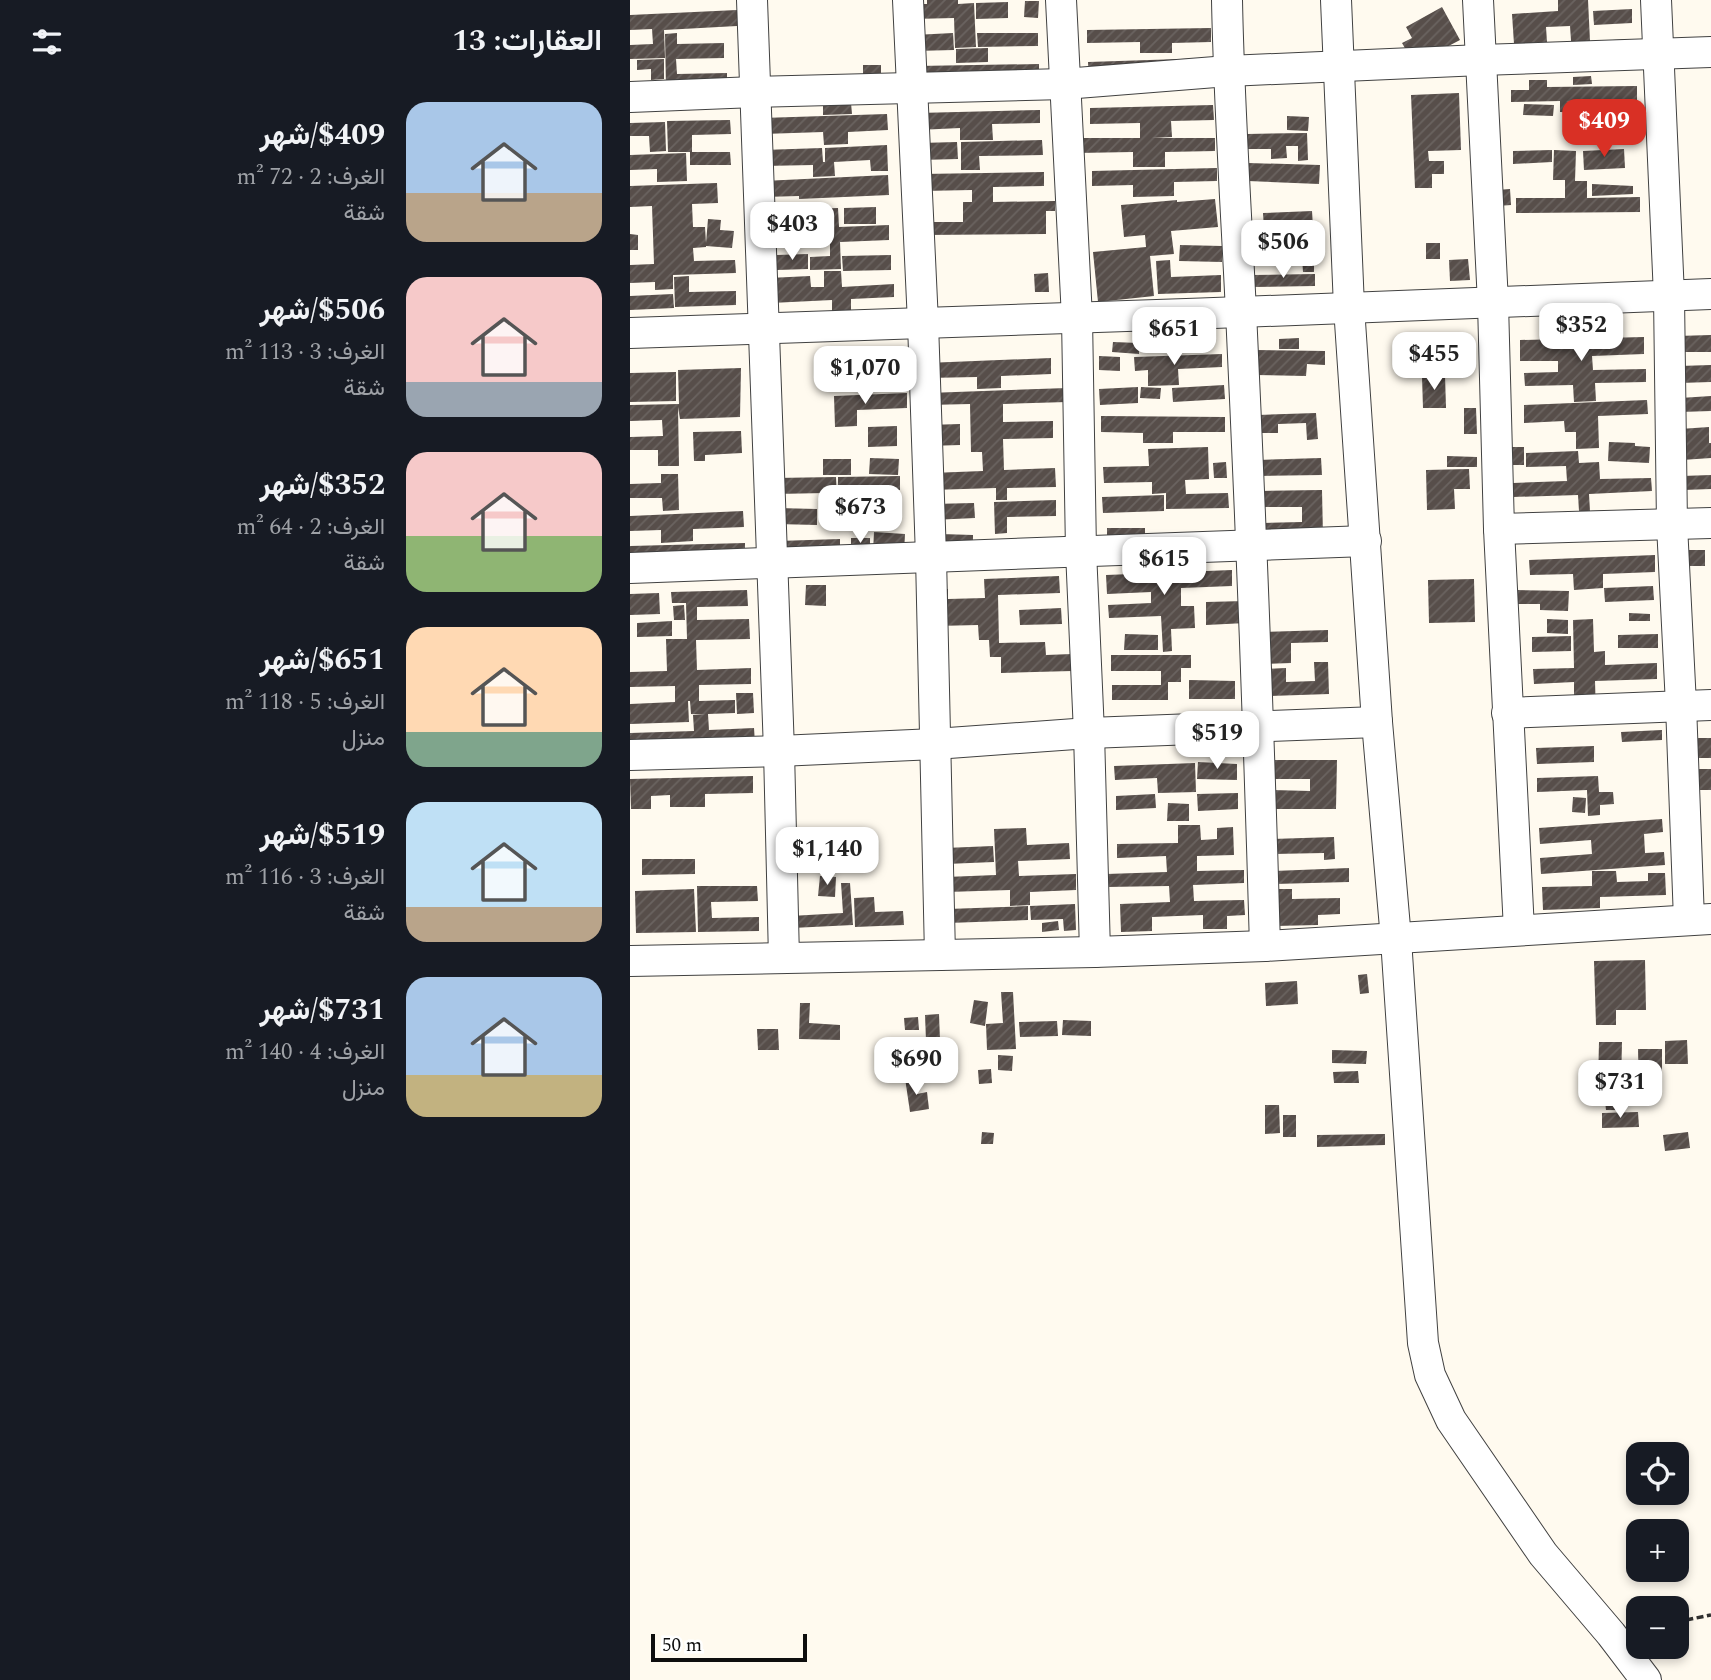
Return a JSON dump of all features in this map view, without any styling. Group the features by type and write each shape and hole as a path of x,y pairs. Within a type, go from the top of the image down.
{"street":[{"path":"752,0 784,958"},
{"path":"908,0 931,558 940,955"},
{"path":"1061,0 1077,318 1081,551 1095,952"},
{"path":"1227,0 1228,71 1259,727 1265,946"},
{"path":"1336,0 1349,307 1423,1343 1430,1375 1451,1420 1543,1554 1646,1680"},
{"path":"1478,0 1493,303 1507,713 1519,930"},
{"path":"630,961 1265,946 1700,920 1681,705 1672,525 1669,296 1656,0"},
{"path":"630,97 1064,83 1228,71 1711,52"},
{"path":"630,333 1711,294"},
{"path":"1499,529 1711,523"},
{"path":"630,568 1366,541"},
{"path":"1507,713 1711,705"},
{"path":"630,755 779,751 1089,733 1377,722"}],"path":[{"path":"1689,1619 1711,1615"}],"building":[{"path":"927,0 974,3 976,47 955,48 954,18 913,19 913,4 927,4"},
{"path":"1558,0 1588,0 1590,41 1635,39 1636,51 1572,55 1570,26 1546,27 1547,42 1514,44 1512,14 1558,11"},
{"path":"1025,1 1039,1 1038,18 1024,17"},
{"path":"1008,2 1008,18 976,19 976,3"},
{"path":"1442,7 1460,40 1414,64 1402,43 1412,38 1406,27"},
{"path":"1632,9 1632,23 1594,25 1593,11"},
{"path":"737,10 737,26 664,30 665,58 630,59 630,45 653,44 652,29 630,30 630,15"},
{"path":"1211,28 1211,42 1172,43 1172,53 1140,53 1140,42 1087,43 1087,30"},
{"path":"677,33 677,44 724,43 724,58 676,59 677,74 727,73 727,86 666,88 665,34"},
{"path":"953,33 954,50 914,51 914,35"},
{"path":"977,33 1038,33 1038,46 978,47"},
{"path":"988,48 988,62 956,63 956,49"},
{"path":"1211,58 1089,78 1088,62"},
{"path":"664,59 664,79 651,80 651,69 637,70 637,60"},
{"path":"1039,64 1039,78 918,79 917,66"},
{"path":"863,65 881,65 881,85 863,85"},
{"path":"1591,76 1592,84 1573,85 1573,77"},
{"path":"1529,80 1547,80 1547,87 1637,86 1637,100 1566,101 1586,103 1586,113 1560,112 1560,101 1511,102 1511,90 1529,90"},
{"path":"1459,93 1461,150 1428,151 1429,161 1444,161 1444,174 1432,174 1432,188 1415,188 1411,95"},
{"path":"851,103 852,114 823,115 823,104"},
{"path":"1524,104 1554,105 1553,116 1523,115"},
{"path":"1213,105 1214,120 1171,121 1172,137 1152,138 1215,138 1215,151 1165,152 1165,167 1133,167 1133,152 1077,153 1077,138 1140,138 1140,123 1090,124 1090,108"},
{"path":"1040,110 1040,123 992,124 993,140 960,140 960,128 918,130 918,113"},
{"path":"887,114 888,130 848,132 848,144 824,145 823,132 763,134 762,118"},
{"path":"1287,116 1309,117 1308,131 1287,130"},
{"path":"730,120 731,134 692,135 692,152 668,152 667,121"},
{"path":"665,122 666,151 650,152 649,136 630,136 630,123"},
{"path":"1307,133 1308,160 1298,161 1298,146 1286,146 1287,158 1271,159 1271,149 1247,149 1247,134"},
{"path":"1042,140 1043,155 979,156 980,170 961,170 961,142"},
{"path":"957,142 958,159 920,160 920,143"},
{"path":"887,145 888,171 871,171 870,160 834,162 835,176 813,177 813,165 763,166 763,150 822,148 825,162 825,148"},
{"path":"1624,149 1625,168 1584,170 1583,151"},
{"path":"1552,150 1552,162 1513,164 1513,151"},
{"path":"1554,150 1576,151 1575,181 1587,181 1587,198 1640,197 1640,212 1516,213 1516,198 1565,198 1565,180 1553,180"},
{"path":"690,152 730,152 731,165 690,165"},
{"path":"686,153 687,181 657,182 657,169 630,170 630,155"},
{"path":"1248,163 1320,165 1319,184 1248,181"},
{"path":"1217,168 1217,181 1174,182 1174,196 1133,197 1133,185 1092,186 1092,171"},
{"path":"1044,172 1044,186 993,187 993,202 1055,201 1055,211 1046,211 1046,234 923,235 922,222 963,222 963,202 972,202 972,190 922,191 921,174"},
{"path":"888,175 889,195 799,199 799,196 764,197 763,181"},
{"path":"717,183 718,203 692,204 693,227 705,227 706,243 708,219 721,220 720,230 734,231 732,248 693,248 694,261 735,260 736,273 673,275 673,289 655,290 655,282 630,283 630,265 654,264 652,206 630,207 630,186"},
{"path":"1592,184 1633,186 1633,194 1592,196"},
{"path":"1510,189 1511,205 1498,206 1497,190"},
{"path":"1215,199 1218,227 1171,231 1174,254 1150,256 1154,296 1098,302 1093,252 1146,247 1145,235 1124,237 1121,205"},
{"path":"876,207 876,224 844,224 844,208"},
{"path":"838,208 839,227 889,225 889,240 840,242 841,269 810,270 810,257 830,256 830,244 807,245 807,240 767,242 766,228 813,227 812,209"},
{"path":"1312,211 1313,227 1264,229 1263,213"},
{"path":"630,234 638,235 638,250 630,250"},
{"path":"1314,243 1314,272 1303,272 1302,257 1250,259 1250,245"},
{"path":"1426,243 1440,243 1440,259 1426,259"},
{"path":"1180,245 1222,246 1222,262 1179,261"},
{"path":"808,254 808,269 777,270 776,255"},
{"path":"891,255 891,270 843,271 842,256"},
{"path":"1468,259 1470,280 1450,281 1449,260"},
{"path":"1170,260 1171,277 1221,275 1221,292 1158,294 1156,261"},
{"path":"824,271 841,271 842,287 894,284 894,297 851,299 851,310 832,311 832,300 771,303 769,278 810,276 811,287 824,287"},
{"path":"1048,273 1049,292 1035,292 1034,274"},
{"path":"1315,274 1315,286 1252,287 1252,275"},
{"path":"689,276 689,292 736,291 736,305 675,307 674,277"},
{"path":"673,294 674,308 630,310 630,296"},
{"path":"1591,327 1591,337 1575,337 1575,328"},
{"path":"1711,335 1711,352 1678,352 1677,336"},
{"path":"1644,337 1644,354 1592,356 1593,370 1646,369 1646,382 1595,383 1596,401 1574,402 1573,385 1525,386 1524,373 1558,372 1558,361 1520,361 1520,340"},
{"path":"1299,338 1299,349 1279,349 1279,339"},
{"path":"1113,342 1139,343 1139,354 1112,352"},
{"path":"1436,345 1437,361 1422,361 1421,346"},
{"path":"1255,350 1325,351 1325,365 1307,364 1306,376 1254,375"},
{"path":"1222,354 1222,367 1178,369 1179,385 1148,386 1148,370 1135,371 1134,357"},
{"path":"1099,356 1120,357 1120,371 1099,370"},
{"path":"1051,358 1051,374 1001,376 1001,388 977,389 977,377 927,378 926,363"},
{"path":"1711,365 1711,382 1679,383 1679,366"},
{"path":"741,368 740,417 680,419 678,407 679,466 658,466 658,450 630,450 630,437 663,436 662,420 630,421 630,405 679,404 678,370"},
{"path":"676,372 676,401 630,402 630,373"},
{"path":"1445,376 1446,408 1423,408 1422,377"},
{"path":"1224,385 1225,399 1173,402 1172,388"},
{"path":"1138,387 1138,403 1100,405 1099,389"},
{"path":"1141,387 1161,388 1160,399 1140,398"},
{"path":"1067,388 1067,402 1003,404 1003,422 1053,421 1053,438 1003,439 1004,470 1055,468 1056,487 1007,488 1007,500 996,500 996,488 931,490 931,473 983,471 982,452 971,452 970,404 928,405 928,393"},
{"path":"907,393 907,408 857,410 857,426 835,427 834,396"},
{"path":"1711,396 1711,411 1680,412 1680,398"},
{"path":"1647,400 1648,414 1598,416 1599,448 1576,449 1576,432 1565,432 1564,421 1524,423 1524,405"},
{"path":"1464,408 1476,408 1477,434 1464,434"},
{"path":"1316,413 1318,439 1307,440 1306,423 1278,424 1278,433 1258,433 1258,415"},
{"path":"1101,416 1225,417 1225,432 1173,432 1173,443 1143,443 1143,433 1101,432"},
{"path":"960,424 960,445 928,446 928,425"},
{"path":"897,426 897,446 868,447 868,427"},
{"path":"1709,427 1711,458 1682,460 1680,429"},
{"path":"741,431 742,453 705,455 705,461 694,461 693,432"},
{"path":"1609,442 1635,443 1635,446 1650,447 1649,463 1608,461"},
{"path":"1208,447 1209,479 1185,480 1186,494 1228,493 1229,508 1166,509 1166,493 1152,494 1152,482 1104,483 1103,467 1149,466 1148,449"},
{"path":"1512,447 1524,447 1524,465 1512,465"},
{"path":"1578,451 1579,463 1599,462 1600,479 1651,478 1652,491 1589,494 1590,511 1651,509 1652,523 1528,514 1579,511 1578,495 1513,497 1513,483 1567,481 1566,466 1526,467 1526,453"},
{"path":"1447,456 1477,457 1477,467 1447,467"},
{"path":"870,458 899,459 898,475 869,474"},
{"path":"1321,458 1322,475 1259,476 1258,460"},
{"path":"823,459 851,459 851,475 823,475"},
{"path":"1226,462 1227,478 1214,478 1213,463"},
{"path":"1469,469 1470,489 1454,489 1455,509 1427,510 1426,470"},
{"path":"661,474 678,474 679,510 663,511 662,498 630,498 630,484 661,483"},
{"path":"1711,475 1711,489 1683,490 1682,476"},
{"path":"900,476 900,490 838,491 838,477"},
{"path":"836,477 837,503 827,504 826,493 775,494 775,478"},
{"path":"1322,490 1323,536 1263,537 1262,523 1302,522 1302,507 1260,507 1260,491"},
{"path":"839,493 857,493 858,503 839,504"},
{"path":"1164,495 1164,511 1103,513 1102,497"},
{"path":"1056,500 1056,516 1007,517 1007,533 995,534 994,502"},
{"path":"974,503 975,518 932,520 932,504"},
{"path":"860,506 900,507 900,521 860,520"},
{"path":"822,507 837,508 836,523 821,522"},
{"path":"777,508 817,509 817,525 776,524"},
{"path":"743,511 744,527 693,529 693,541 661,543 661,530 630,531 630,516"},
{"path":"1107,528 1145,528 1145,538 1107,538"},
{"path":"874,532 905,534 904,553 873,552"},
{"path":"941,534 973,535 973,548 940,547"},
{"path":"851,538 870,538 870,552 851,553"},
{"path":"840,539 840,552 778,554 778,541"},
{"path":"745,543 745,557 630,561 630,546"},
{"path":"1686,550 1705,550 1705,566 1686,566"},
{"path":"1655,555 1655,572 1603,574 1603,588 1574,590 1573,574 1530,575 1529,560"},
{"path":"1232,570 1232,586 1181,588 1181,606 1194,606 1195,628 1171,629 1172,651 1163,652 1161,616 1109,618 1108,605 1151,603 1151,592 1107,594 1106,575"},
{"path":"1059,576 1060,593 998,595 999,643 1045,642 1046,655 1072,654 1072,671 1001,673 1001,657 990,657 989,640 979,640 978,625 936,626 935,589 948,589 948,599 985,598 984,579"},
{"path":"1474,579 1475,622 1429,623 1428,580"},
{"path":"806,585 826,585 826,606 805,605"},
{"path":"1653,586 1654,600 1605,602 1604,588"},
{"path":"747,590 748,606 697,607 697,620 749,619 750,639 696,640 697,670 751,668 751,684 699,685 699,701 735,700 735,713 708,714 709,730 754,728 755,743 630,748 630,733 694,731 693,715 705,715 691,714 688,701 689,722 630,724 630,704 675,702 675,686 630,687 630,672 667,671 666,639 687,639 686,603 672,603 671,592"},
{"path":"1517,590 1569,591 1568,611 1540,610 1540,604 1517,604"},
{"path":"659,593 660,614 630,615 630,594"},
{"path":"1245,601 1246,623 1206,625 1206,602"},
{"path":"684,605 685,620 674,620 673,606"},
{"path":"1061,608 1062,624 1020,625 1019,610"},
{"path":"1629,613 1650,614 1650,621 1629,621"},
{"path":"1547,619 1568,620 1568,634 1547,633"},
{"path":"1593,619 1594,652 1605,651 1605,665 1657,663 1657,679 1595,681 1596,716 1574,699 1574,682 1534,684 1533,669 1574,668 1573,620"},
{"path":"672,621 672,636 637,637 637,623"},
{"path":"1328,630 1328,642 1291,643 1291,663 1265,664 1265,632"},
{"path":"1125,634 1158,635 1158,650 1124,650"},
{"path":"1658,634 1658,648 1618,648 1618,635"},
{"path":"1571,636 1571,651 1532,652 1532,637"},
{"path":"1111,655 1191,655 1191,668 1181,668 1181,682 1168,682 1168,700 1112,700 1112,685 1161,685 1161,671 1111,671"},
{"path":"1314,662 1328,662 1329,694 1267,696 1266,669 1286,668 1286,682 1315,681"},
{"path":"1189,680 1235,681 1235,699 1189,699"},
{"path":"736,693 753,693 754,713 737,714"},
{"path":"1662,730 1662,740 1622,742 1621,732"},
{"path":"1694,738 1711,738 1711,758 1694,758"},
{"path":"1594,746 1594,762 1537,764 1536,748"},
{"path":"1269,760 1337,760 1336,809 1272,809 1272,790 1310,791 1310,779 1269,779"},
{"path":"1198,762 1237,764 1237,780 1197,779"},
{"path":"1195,763 1196,792 1158,793 1157,778 1115,780 1114,766"},
{"path":"1695,769 1711,769 1711,790 1696,790"},
{"path":"753,776 753,793 705,794 705,807 670,807 670,795 651,796 651,809 631,809 630,779"},
{"path":"1598,776 1599,792 1613,792 1614,804 1600,805 1600,815 1588,816 1587,790 1537,792 1537,778"},
{"path":"1238,793 1238,809 1198,811 1197,794"},
{"path":"1155,794 1156,808 1116,810 1116,796"},
{"path":"1573,797 1586,798 1585,813 1572,812"},
{"path":"1168,803 1189,804 1189,821 1167,821"},
{"path":"1662,819 1663,832 1644,834 1645,853 1664,852 1665,865 1541,874 1540,858 1592,854 1591,840 1540,844 1539,828"},
{"path":"1178,825 1200,825 1201,840 1217,839 1217,828 1233,827 1234,855 1197,856 1197,871 1244,870 1244,883 1193,885 1194,901 1244,900 1245,915 1227,916 1227,929 1203,929 1203,915 1152,917 1152,931 1121,932 1120,904 1170,902 1169,886 1106,887 1106,874 1167,872 1166,856 1117,858 1117,844 1178,843"},
{"path":"1026,828 1027,845 1069,843 1070,859 1018,861 1019,876 1076,874 1076,890 1030,892 1030,905 1010,906 1010,890 947,892 946,877 996,875 994,829"},
{"path":"808,832 830,834 829,843 808,841"},
{"path":"1334,837 1335,859 1324,860 1324,853 1273,854 1272,839"},
{"path":"993,846 994,862 946,864 945,848"},
{"path":"790,852 850,854 850,868 790,866"},
{"path":"642,859 695,859 695,874 642,875"},
{"path":"1349,868 1349,882 1274,884 1274,871"},
{"path":"1592,871 1616,871 1617,882 1648,881 1648,873 1665,873 1666,895 1600,897 1600,908 1543,910 1542,887 1592,886"},
{"path":"820,876 836,877 835,897 818,896"},
{"path":"841,883 850,883 853,925 792,928 791,916 843,913"},
{"path":"697,886 757,886 758,901 711,902 712,918 759,917 759,931 698,932"},
{"path":"694,889 696,932 636,933 635,891"},
{"path":"1275,889 1292,889 1292,899 1340,898 1340,914 1318,915 1318,925 1275,926"},
{"path":"874,897 875,912 903,911 904,925 855,927 854,898"},
{"path":"1075,904 1076,930 1064,931 1063,919 1031,920 1030,906"},
{"path":"1028,906 1028,920 948,923 948,909"},
{"path":"1058,921 1059,930 1042,932 1042,923"},
{"path":"1645,960 1646,1010 1616,1010 1616,1025 1596,1025 1594,961"},
{"path":"1367,974 1369,993 1360,994 1358,975"},
{"path":"1297,981 1298,1004 1266,1006 1265,983"},
{"path":"1001,992 1013,992 1016,1049 987,1050 986,1024 1003,1023"},
{"path":"974,1000 988,1002 985,1026 970,1023"},
{"path":"800,1003 810,1003 809,1023 840,1025 840,1040 799,1039"},
{"path":"939,1014 940,1040 926,1040 925,1015"},
{"path":"918,1017 919,1030 905,1030 904,1018"},
{"path":"1063,1020 1091,1021 1091,1036 1062,1035"},
{"path":"1057,1021 1058,1036 1020,1037 1019,1022"},
{"path":"757,1029 778,1029 779,1050 758,1050"},
{"path":"1687,1040 1688,1064 1665,1064 1665,1041"},
{"path":"1599,1042 1622,1042 1621,1084 1598,1083"},
{"path":"931,1048 940,1048 940,1065 931,1065"},
{"path":"1638,1049 1662,1049 1662,1087 1639,1088"},
{"path":"1332,1050 1367,1051 1366,1064 1332,1063"},
{"path":"998,1055 1013,1056 1012,1071 998,1070"},
{"path":"991,1069 992,1083 979,1084 978,1070"},
{"path":"1358,1071 1359,1083 1334,1083 1333,1072"},
{"path":"915,1077 917,1094 927,1092 929,1109 910,1112 905,1078"},
{"path":"1605,1101 1624,1101 1624,1110 1606,1110"},
{"path":"1265,1105 1279,1105 1280,1133 1265,1134"},
{"path":"1638,1112 1639,1127 1602,1128 1602,1113"},
{"path":"1283,1115 1296,1115 1296,1137 1283,1137"},
{"path":"982,1132 994,1133 993,1144 981,1144"},
{"path":"1688,1132 1690,1148 1665,1151 1663,1135"},
{"path":"1385,1134 1385,1145 1317,1147 1317,1135"}]}
